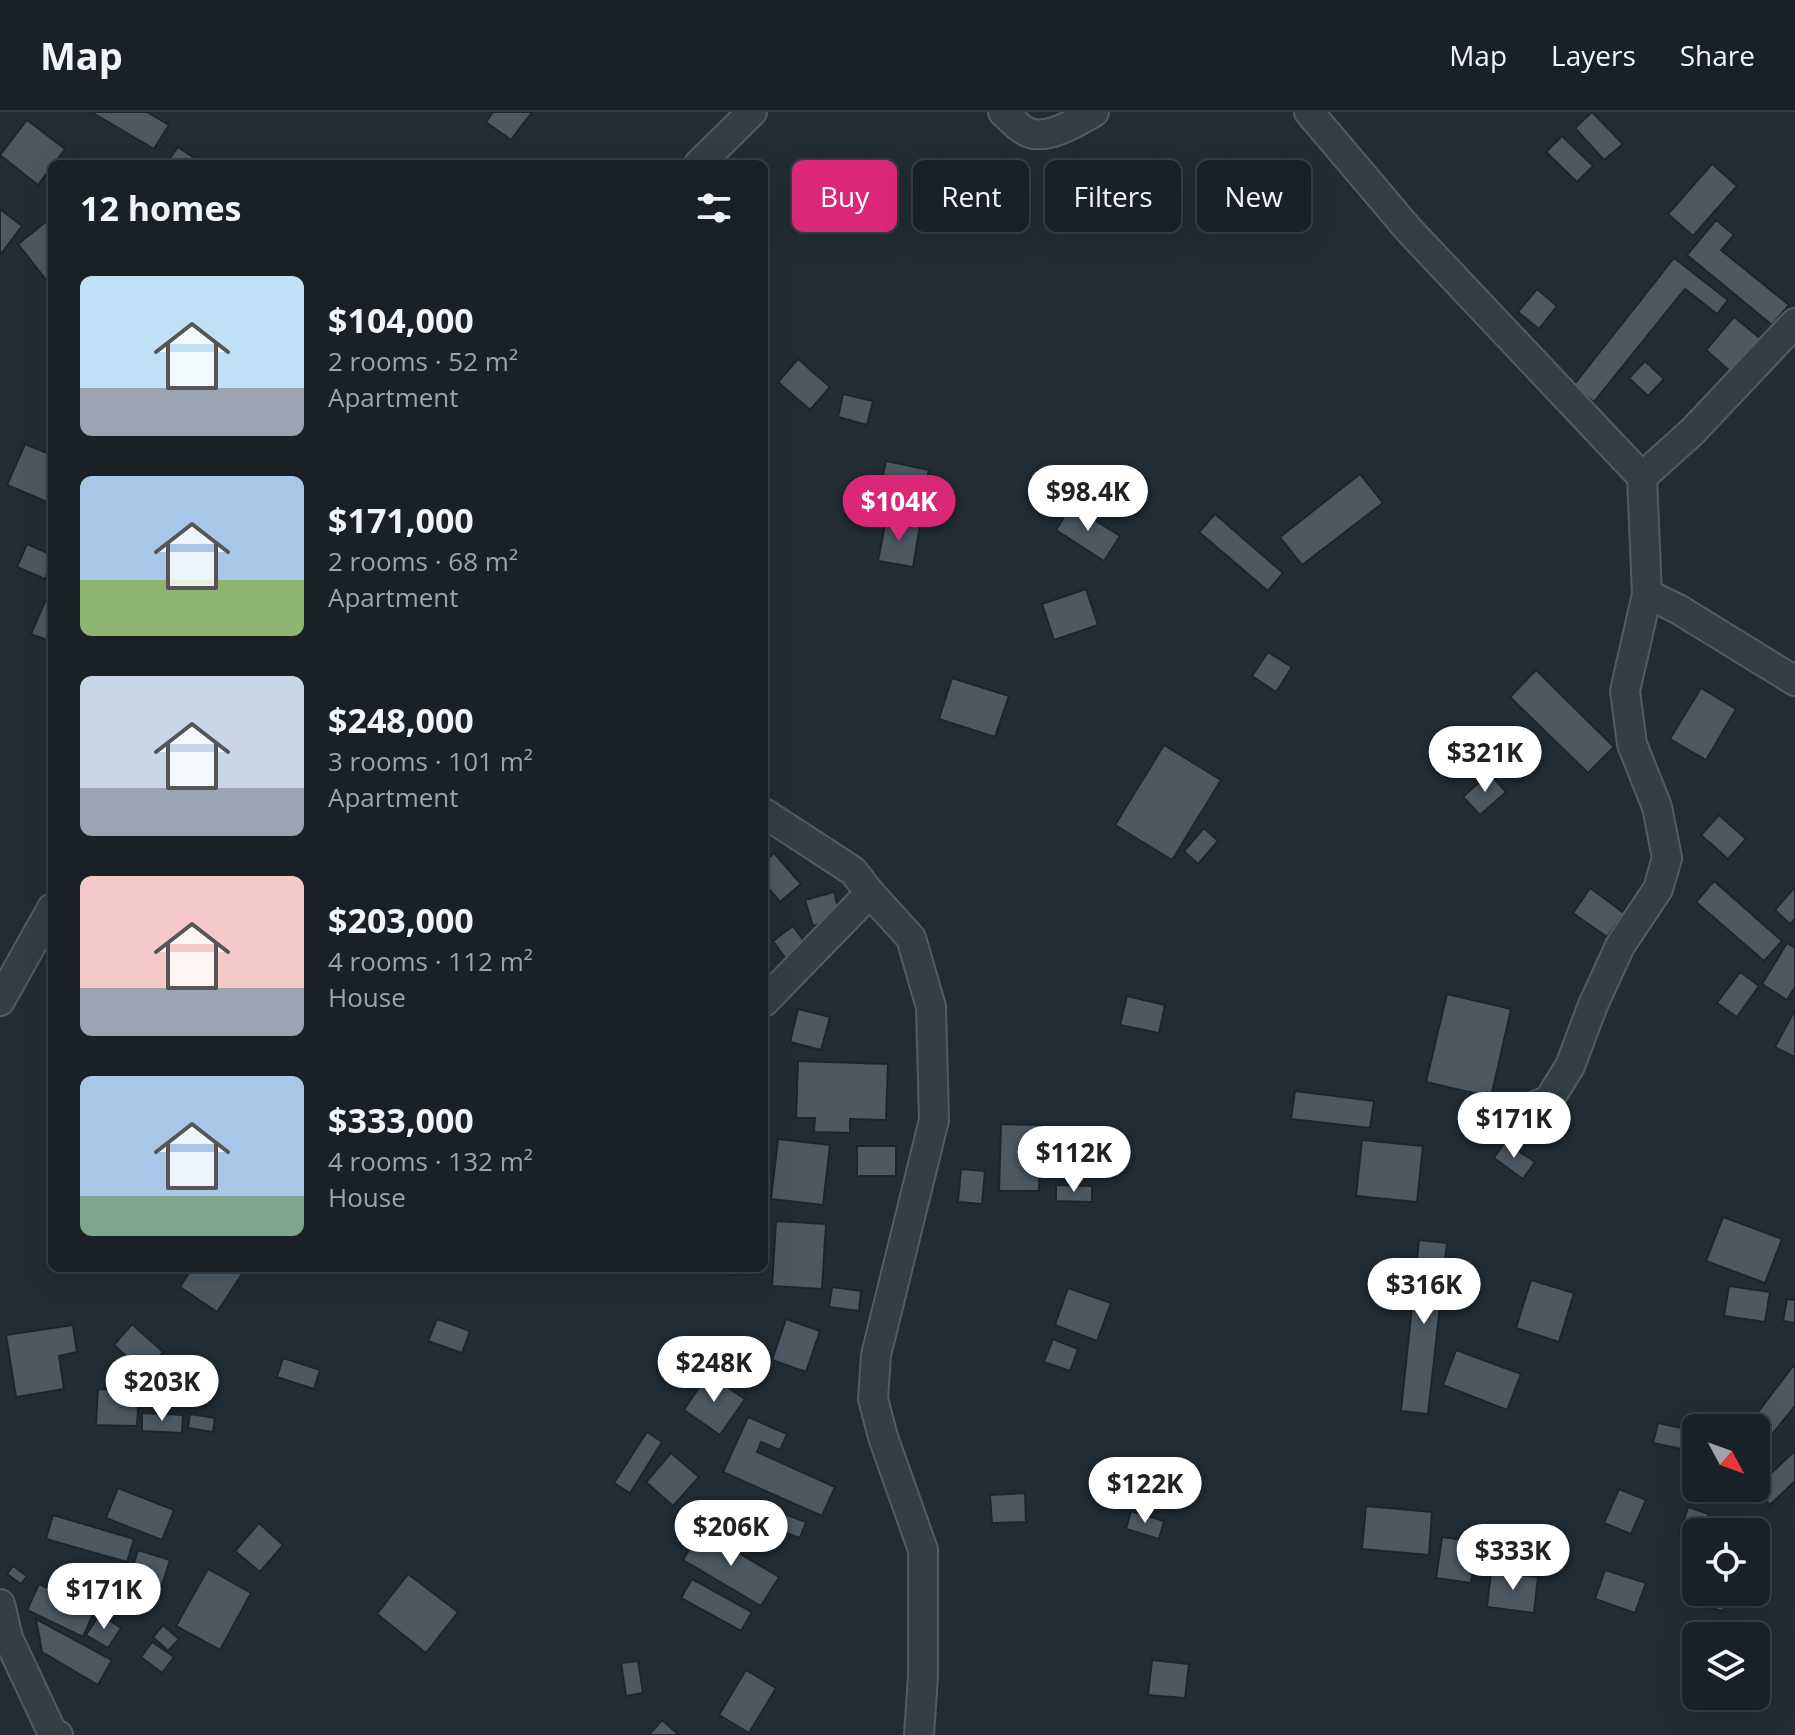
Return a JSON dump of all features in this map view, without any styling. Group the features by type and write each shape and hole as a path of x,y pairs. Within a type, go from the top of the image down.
{"street":[{"path":"703,160 752,112"},
{"path":"1003,112 1034,134 1055,131 1094,112"},
{"path":"1309,112 1409,230 1642,477 1647,594 1625,691 1632,744 1657,807 1667,858 1658,889 1615,958 1570,1066 1549,1100 1513,1116"},
{"path":"1642,477 1692,432 1795,323"},
{"path":"1647,594 1678,609 1795,681"},
{"path":"768,816 853,871 911,938 931,1007 934,1120 876,1355 873,1399 883,1437 923,1550 923,1676 919,1735"},
{"path":"768,998 870,893"},
{"path":"0,1001 48,915"},
{"path":"0,1604 8,1638 51,1734"}],"building":[{"path":"91,112 147,112 169,125 154,149"},
{"path":"493,112 532,112 511,140 486,122"},
{"path":"1592,112 1623,144 1604,160 1575,128"},
{"path":"27,120 65,149 57,160 48,160 48,172 38,185 0,155"},
{"path":"1562,136 1593,166 1577,182 1546,152"},
{"path":"178,147 197,160 169,160"},
{"path":"1712,164 1737,186 1693,236 1668,214"},
{"path":"0,209 22,226 0,255"},
{"path":"48,220 48,280 47,281 18,244"},
{"path":"1716,220 1734,235 1721,250 1789,305 1772,325 1687,255"},
{"path":"1674,258 1728,300 1717,314 1685,289 1594,402 1573,386"},
{"path":"1537,289 1557,306 1539,329 1518,312"},
{"path":"1734,317 1761,339 1732,373 1706,350"},
{"path":"798,359 830,387 810,410 778,382"},
{"path":"1645,361 1664,379 1648,396 1629,378"},
{"path":"843,394 873,401 867,425 838,417"},
{"path":"25,444 48,453 48,502 7,485"},
{"path":"886,461 929,470 919,513 877,504"},
{"path":"1360,474 1383,503 1302,565 1280,537"},
{"path":"1071,505 1120,536 1104,561 1056,530"},
{"path":"1215,514 1283,573 1268,591 1199,532"},
{"path":"886,519 920,525 913,567 878,561"},
{"path":"27,544 48,553 45,579 17,567"},
{"path":"1086,589 1098,625 1054,640 1042,604"},
{"path":"46,599 48,640 31,634"},
{"path":"1268,652 1292,667 1276,692 1252,676"},
{"path":"1536,670 1614,747 1588,773 1510,697"},
{"path":"952,678 1009,696 995,737 939,719"},
{"path":"1701,688 1736,709 1706,760 1670,739"},
{"path":"1164,745 1221,780 1172,860 1115,825"},
{"path":"1489,773 1506,792 1480,815 1463,797"},
{"path":"1719,815 1746,839 1728,859 1701,835"},
{"path":"1204,828 1218,841 1198,864 1184,851"},
{"path":"774,853 801,884 780,902 768,888 768,858"},
{"path":"1714,881 1782,941 1764,961 1696,902"},
{"path":"1795,887 1795,919 1790,924 1775,910"},
{"path":"1590,888 1624,913 1607,937 1573,913"},
{"path":"834,892 841,918 813,926 805,900"},
{"path":"793,926 809,948 789,963 773,941"},
{"path":"1787,943 1795,948 1795,987 1787,1000 1762,984"},
{"path":"1740,972 1759,986 1737,1017 1717,1003"},
{"path":"1447,994 1511,1009 1491,1097 1426,1082"},
{"path":"1127,996 1165,1005 1159,1033 1120,1025"},
{"path":"798,1009 830,1017 821,1050 790,1042"},
{"path":"1795,1010 1795,1057 1775,1047"},
{"path":"798,1061 888,1064 886,1120 850,1119 850,1133 814,1132 815,1118 796,1118"},
{"path":"1295,1091 1374,1101 1370,1128 1291,1119"},
{"path":"1001,1124 1041,1125 1039,1191 999,1191"},
{"path":"778,1139 830,1145 823,1205 771,1199"},
{"path":"1362,1140 1423,1146 1417,1202 1356,1196"},
{"path":"1505,1142 1535,1162 1523,1179 1494,1158"},
{"path":"857,1146 896,1146 896,1176 857,1176"},
{"path":"961,1169 985,1171 982,1204 958,1202"},
{"path":"1056,1185 1092,1186 1092,1202 1056,1201"},
{"path":"1723,1217 1782,1239 1765,1283 1706,1261"},
{"path":"776,1221 826,1224 822,1289 772,1286"},
{"path":"1419,1240 1447,1243 1428,1414 1401,1411"},
{"path":"189,1272 243,1272 217,1312 180,1287"},
{"path":"728,1272 762,1272 762,1274"},
{"path":"1531,1280 1574,1293 1559,1342 1516,1328"},
{"path":"1729,1286 1770,1292 1765,1322 1724,1316"},
{"path":"832,1287 861,1291 859,1311 829,1307"},
{"path":"1068,1288 1111,1303 1097,1341 1055,1325"},
{"path":"1787,1299 1795,1300 1795,1323 1783,1321"},
{"path":"437,1319 470,1331 462,1353 428,1341"},
{"path":"786,1319 820,1331 806,1372 772,1360"},
{"path":"132,1324 163,1352 145,1373 114,1345"},
{"path":"73,1325 77,1352 59,1356 64,1389 16,1397 6,1335"},
{"path":"1053,1339 1078,1349 1070,1371 1044,1362"},
{"path":"1456,1350 1521,1374 1507,1410 1443,1385"},
{"path":"283,1358 320,1370 314,1389 277,1377"},
{"path":"1793,1366 1795,1406 1770,1437 1770,1414 1757,1414"},
{"path":"708,1374 745,1399 720,1435 684,1410"},
{"path":"98,1389 139,1391 137,1426 96,1425"},
{"path":"142,1413 183,1415 182,1433 142,1431"},
{"path":"190,1414 215,1418 213,1432 188,1428"},
{"path":"748,1417 787,1434 780,1450 761,1442 757,1452 835,1487 822,1516 723,1472"},
{"path":"1658,1423 1682,1428 1682,1449 1653,1443"},
{"path":"647,1432 662,1442 630,1493 614,1483"},
{"path":"1795,1451 1795,1481 1770,1505 1767,1502 1770,1502 1770,1474"},
{"path":"671,1453 699,1477 673,1506 646,1482"},
{"path":"118,1488 174,1510 162,1540 106,1518"},
{"path":"1619,1489 1646,1500 1631,1534 1604,1523"},
{"path":"1025,1493 1026,1522 992,1523 990,1495"},
{"path":"753,1503 806,1522 800,1538 747,1519"},
{"path":"1366,1506 1432,1512 1429,1555 1362,1549"},
{"path":"1688,1507 1709,1514 1708,1518 1684,1518"},
{"path":"1131,1511 1164,1521 1159,1539 1126,1529"},
{"path":"53,1515 134,1539 127,1562 46,1539"},
{"path":"259,1523 283,1545 260,1572 235,1551"},
{"path":"701,1530 779,1577 761,1606 683,1560"},
{"path":"1442,1537 1477,1542 1471,1583 1436,1578"},
{"path":"138,1550 170,1560 156,1604 124,1595"},
{"path":"13,1566 27,1576 21,1584 7,1574"},
{"path":"208,1569 251,1593 220,1650 176,1626"},
{"path":"1605,1570 1646,1583 1635,1613 1595,1599"},
{"path":"1491,1572 1538,1577 1534,1613 1487,1607"},
{"path":"408,1574 458,1612 426,1653 377,1614"},
{"path":"692,1579 752,1612 741,1631 681,1598"},
{"path":"39,1584 95,1610 83,1637 27,1610"},
{"path":"1703,1606 1724,1606 1723,1611"},
{"path":"100,1614 121,1628 108,1648 86,1635"},
{"path":"36,1619 112,1660 98,1685 42,1652"},
{"path":"163,1625 179,1639 168,1651 153,1637"},
{"path":"152,1642 174,1657 162,1673 141,1657"},
{"path":"1152,1660 1189,1664 1185,1698 1148,1695"},
{"path":"638,1661 643,1693 626,1696 621,1663"},
{"path":"746,1670 776,1688 749,1733 719,1715"},
{"path":"662,1720 679,1735 649,1735"}]}
